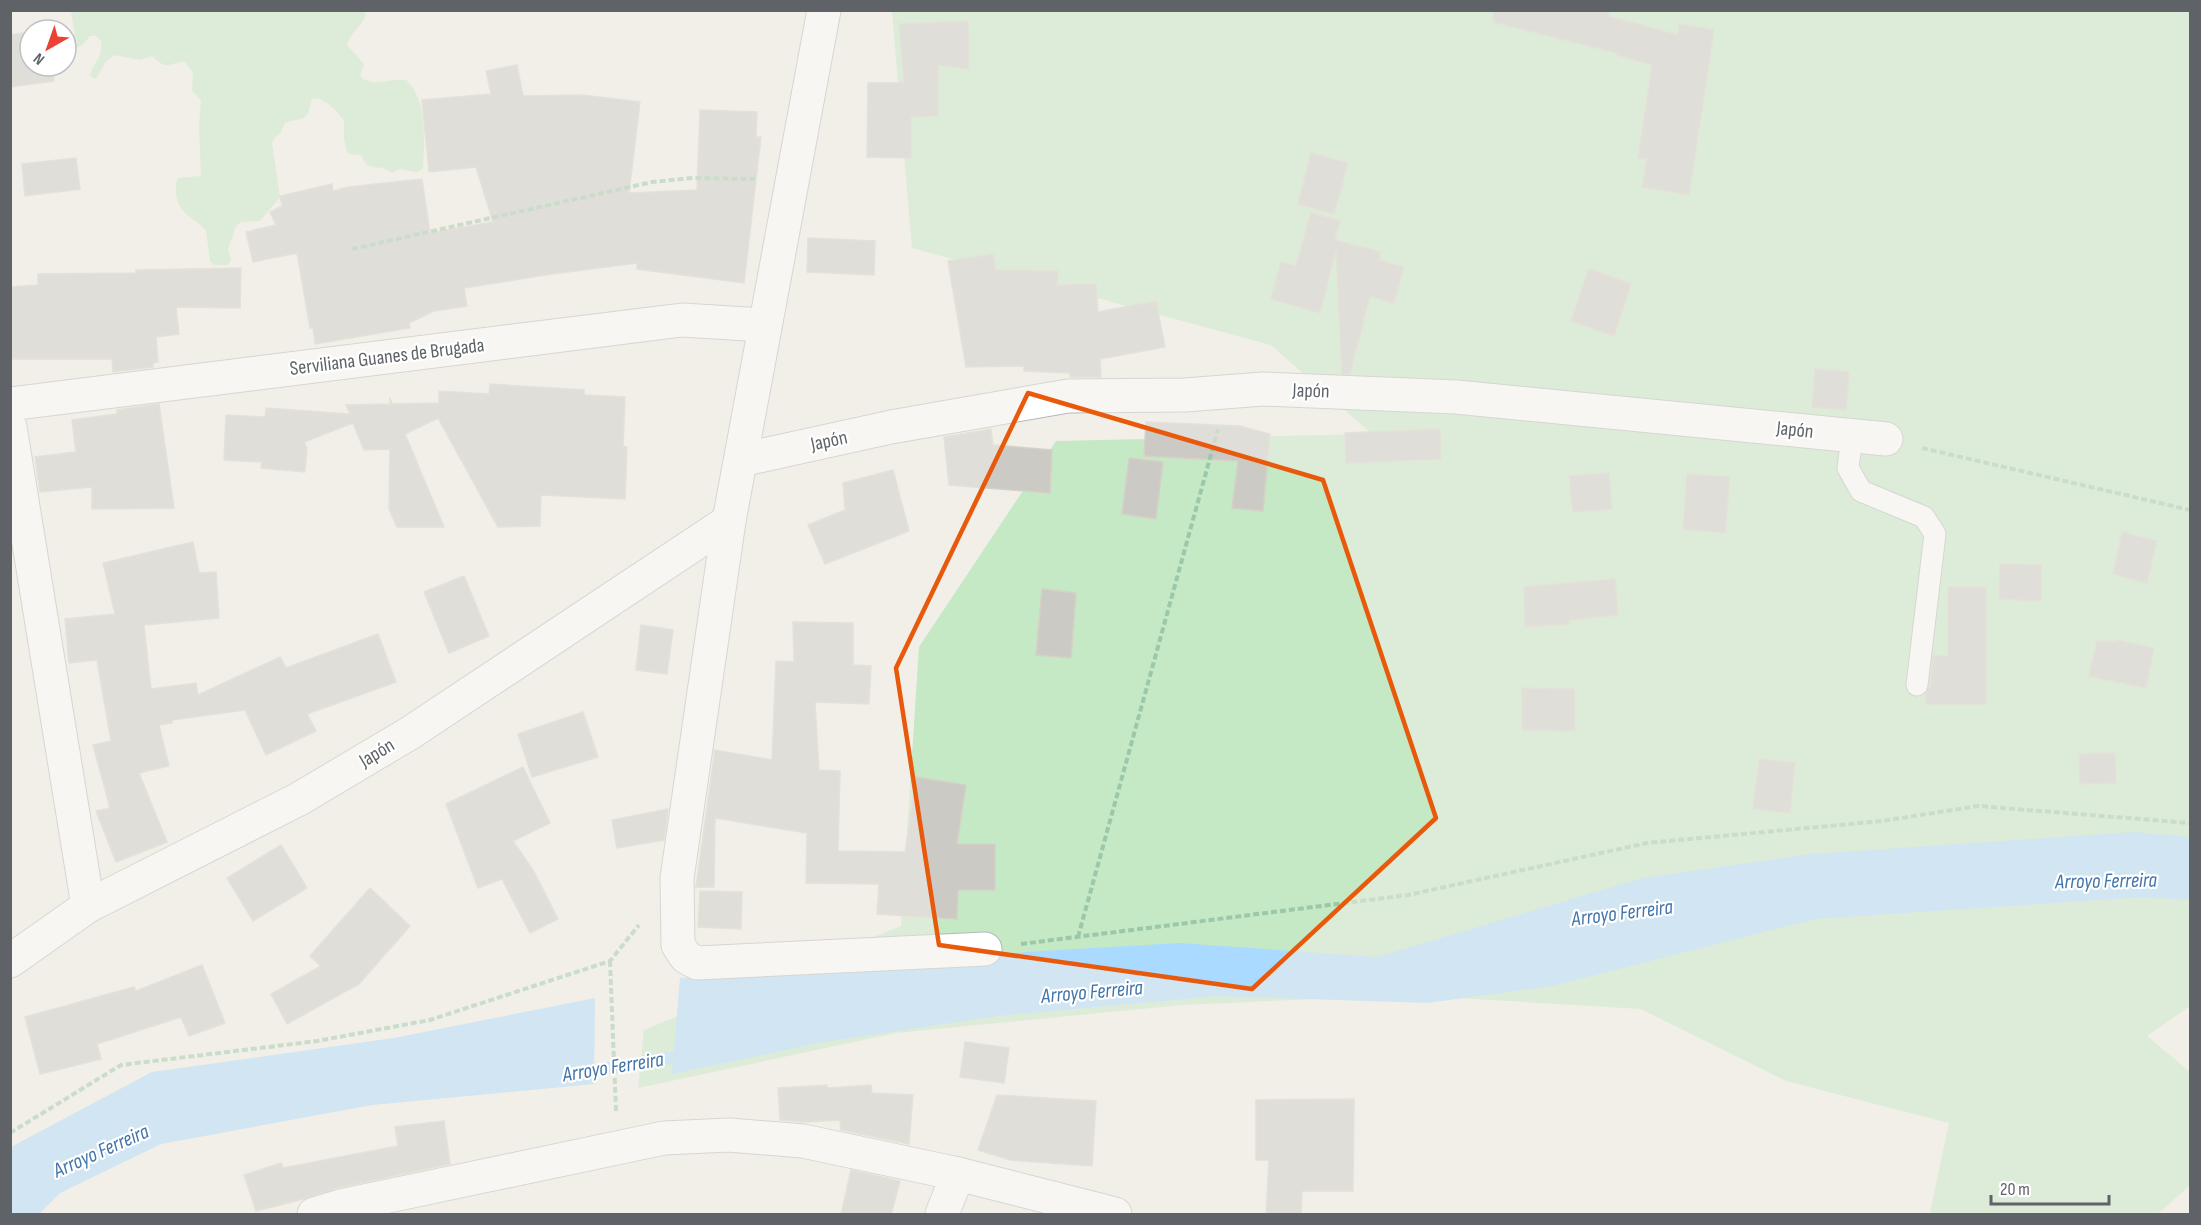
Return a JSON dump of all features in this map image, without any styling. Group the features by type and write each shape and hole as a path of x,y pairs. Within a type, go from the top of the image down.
{"street":[{"path":"824,10 729,521 677,878 678,945 686,957 697,963 985,949"},
{"name":"Serviliana Guanes de Brugada","path":"10,404 682,320 764,325"},
{"name":"Japón","path":"741,460 891,427 1068,396 1185,395 1263,389 1456,397 1886,439"},
{"path":"10,427 88,906"},
{"name":"Japón","path":"10,961 88,906 298,799 410,733 729,521"},
{"path":"334,1212 664,1138 729,1135 803,1140 958,1174 1115,1215"},
{"path":"942,1215 958,1174"}],"lane":[{"path":"1852,436 1848,468 1862,491 1924,517 1935,534 1917,685"}],"path":[{"path":"352,249 652,182 692,178 792,180"},
{"path":"1078,937 1229,391"},
{"path":"1886,439 2190,510"},
{"path":"985,949 1408,895 1647,843 1882,821 1978,806 2190,823"},
{"path":"10,1133 121,1065 317,1041 430,1020 610,962 640,924"},
{"path":"610,962 616,1106"}],"highlighted area":[{"path":"1028,393 1323,480 1436,818 1252,989 939,945 896,668"}],"green space":[{"path":"96,10 363,11 366,15 347,45 364,64 360,76 365,80 375,82 406,80 413,88 418,98 423,122 423,169 417,172 398,169 393,173 381,167 367,165 360,154 353,155 347,152 344,120 327,103 313,98 306,116 285,123 280,134 272,143 280,197 260,221 241,222 236,226 228,249 231,260 228,265 215,265 210,262 206,230 186,214 179,205 176,192 178,178 201,176 199,126 201,100 192,91 193,72 185,62 165,65 152,56 140,60 114,55 105,63 96,79 90,76 100,55 101,41 96,36 90,36 78,47 78,18 72,18 71,14 75,11 94,13"},
{"path":"892,11 2190,11 2190,1006 2147,1036 2190,1072 2190,1185 2158,1214 1934,1214 1930,1212 1949,1123 1786,1081 1641,1009 1407,995 1181,1005 896,1033 638,1088 644,1030 901,926 919,647 1056,441 1372,434 1271,345 912,248"}],"water":[{"path":"2133,832 2190,837 2190,900 2142,897 1815,919 1552,986 1427,1003 1216,996 997,1016 818,1043 672,1074 680,978 846,970 1026,952 1179,943 1377,957 1643,878 1812,854"},
{"path":"595,998 594,1084 372,1105 161,1144 60,1193 39,1214 11,1214 11,1147 152,1072 394,1038"}],"building":[{"path":"1494,10 1609,10 1608,16 1678,35 1679,24 1714,30 1689,195 1642,187 1647,159 1638,158 1652,65 1616,55 1617,53 1493,22"},
{"path":"968,21 969,69 938,65 938,116 911,117 911,158 867,157 868,83 904,83 899,24"},
{"path":"18,34 18,78 54,78 54,81 10,87 10,35"},
{"path":"517,65 523,96 582,95 640,102 629,193 697,190 700,110 757,112 756,137 761,137 744,283 637,269 637,263 552,274 464,288 467,306 434,311 409,323 410,328 315,344 313,328 310,328 297,253 253,262 246,232 276,225 270,212 282,206 280,196 332,184 333,191 348,187 422,179 430,233 493,222 476,167 429,172 422,100 491,94 486,71"},
{"path":"1311,153 1348,163 1334,214 1298,204"},
{"path":"76,158 80,189 25,196 22,164"},
{"path":"1311,213 1340,221 1335,240 1381,252 1379,260 1404,267 1394,303 1370,296 1350,374 1342,374 1336,250 1320,313 1271,299 1281,262 1296,266"},
{"path":"808,238 875,241 874,275 807,272"},
{"path":"993,254 996,270 1058,271 1057,285 1096,284 1098,312 1156,301 1165,347 1100,359 1101,377 1070,377 1070,373 1024,371 1024,366 966,367 948,261"},
{"path":"241,268 240,308 176,307 179,334 156,337 158,362 153,363 153,367 113,372 112,359 10,359 10,287 38,285 38,274 136,273 136,270"},
{"path":"1589,269 1631,284 1614,336 1571,321"},
{"path":"1815,369 1849,372 1846,410 1812,407"},
{"path":"490,384 584,390 584,395 625,397 623,446 627,447 625,499 541,495 540,526 498,527 438,418 405,434 444,527 397,527 389,509 390,449 364,450 353,423 304,442 307,448 305,472 261,468 262,462 224,460 226,415 265,417 266,408 350,414 346,405 390,404 390,398 392,404 439,403 439,391 489,394"},
{"path":"159,404 174,508 92,509 92,487 40,492 35,457 76,452 72,420 117,414 117,410"},
{"path":"1146,422 1240,426 1270,434 1263,511 1232,508 1238,461 1144,456"},
{"path":"991,429 993,445 1052,450 1050,493 949,485 944,437"},
{"path":"1440,429 1441,459 1346,463 1345,433"},
{"path":"1129,458 1163,462 1156,519 1122,514"},
{"path":"893,470 909,531 825,564 808,525 845,510 843,483"},
{"path":"1609,473 1612,509 1573,512 1569,476"},
{"path":"1687,474 1730,477 1725,533 1683,529"},
{"path":"2122,532 2157,541 2147,583 2113,574"},
{"path":"193,542 199,573 216,572 219,618 144,625 151,689 196,683 198,695 280,657 286,668 378,634 396,682 307,714 316,731 266,755 245,710 172,720 172,723 159,725 169,766 139,773 167,842 116,862 96,811 110,808 93,745 111,741 97,660 69,663 65,619 115,614 103,563"},
{"path":"2000,564 2041,565 2041,601 1999,599"},
{"path":"464,576 489,636 449,653 424,592"},
{"path":"1615,579 1618,615 1569,620 1569,624 1525,627 1524,587"},
{"path":"1948,587 1986,587 1986,704 1926,704 1933,656 1948,656"},
{"path":"1042,589 1076,593 1071,658 1036,655"},
{"path":"793,622 853,623 853,665 871,666 869,704 815,702 819,770 840,771 838,851 905,852 916,777 966,785 957,844 995,844 995,890 958,890 957,919 877,914 879,884 806,883 807,833 715,818 714,887 696,887 715,750 772,760 776,661 794,662"},
{"path":"641,625 673,630 667,674 636,670"},
{"path":"2115,640 2154,648 2146,688 2089,676 2097,641 2115,642"},
{"path":"1522,688 1574,689 1575,731 1522,730"},
{"path":"583,712 598,757 532,777 518,734"},
{"path":"2115,753 2116,783 2080,784 2079,754"},
{"path":"1759,759 1795,763 1790,813 1753,809"},
{"path":"523,767 550,823 513,841 533,870 558,919 530,933 502,879 478,888 446,804"},
{"path":"668,809 664,840 617,848 612,820"},
{"path":"281,845 307,888 253,921 227,878"},
{"path":"370,888 410,926 359,984 287,1024 271,994 321,966 310,956"},
{"path":"700,891 742,892 741,929 698,927"},
{"path":"202,965 225,1023 189,1036 181,1017 97,1044 101,1059 40,1074 25,1017 134,987 136,991"},
{"path":"965,1042 1009,1048 1004,1083 960,1077"},
{"path":"827,1085 827,1088 871,1085 872,1093 913,1095 909,1144 841,1130 840,1120 805,1122 780,1120 778,1088"},
{"path":"997,1095 1096,1101 1092,1166 1010,1160 978,1150"},
{"path":"1354,1099 1353,1191 1302,1191 1301,1215 1266,1215 1269,1160 1256,1160 1256,1100"},
{"path":"444,1121 450,1164 337,1188 256,1211 244,1175 281,1163 283,1168 398,1146 395,1127"},
{"path":"851,1170 900,1181 891,1215 841,1215"}],"waterway":[{"name":"Arroyo Ferreira","path":"578,1073 688,1055"}]}
